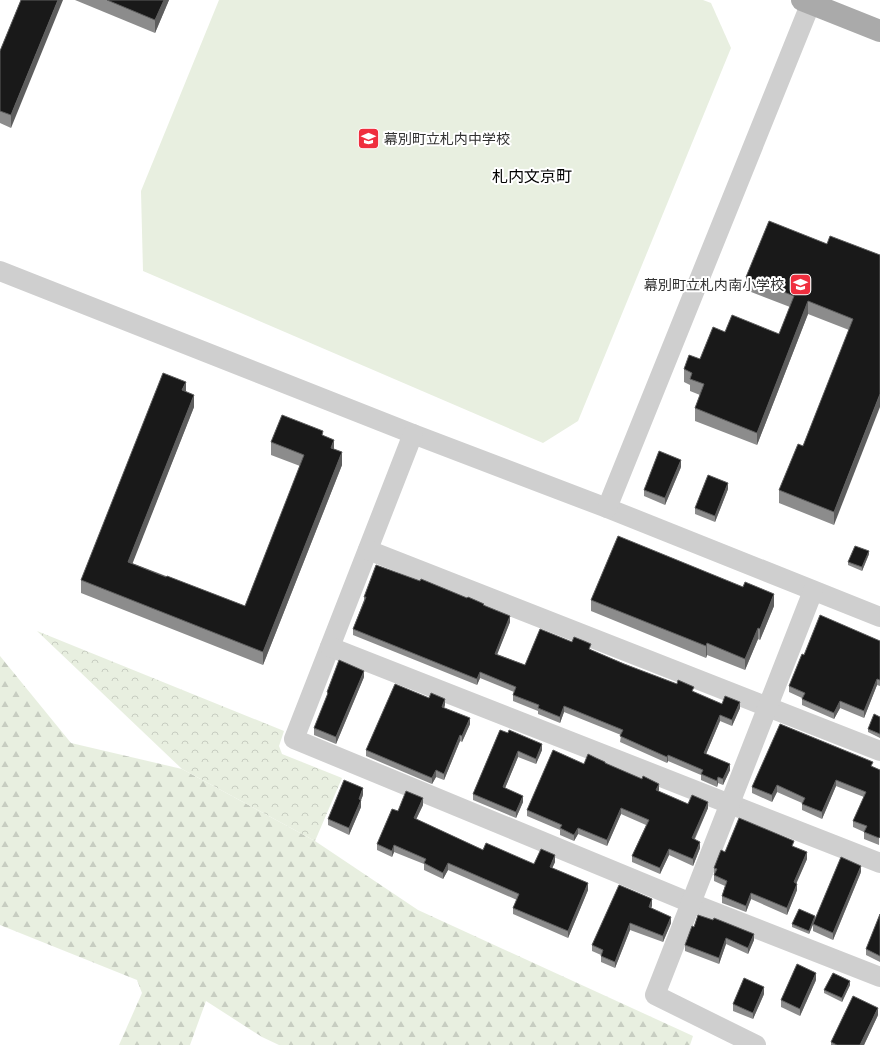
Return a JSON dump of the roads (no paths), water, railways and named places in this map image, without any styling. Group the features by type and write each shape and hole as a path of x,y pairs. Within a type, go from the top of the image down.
{"main road":[{"path":"808,1 880,31"}],"street":[{"path":"607,508 808,1"},
{"path":"0,271 413,434 607,508 880,617"},
{"path":"413,434 294,738 691,903 880,977"},
{"path":"368,550 880,751"},
{"path":"756,1045 655,995 813,591"},
{"path":"330,647 880,864"}],"place":[{"name":"幕別町立札内中学校","path":"369,139"},
{"name":"幕別町立札内南小学校","path":"800,285"}],"district":[{"name":"札内文京町","path":"532,176"}]}
